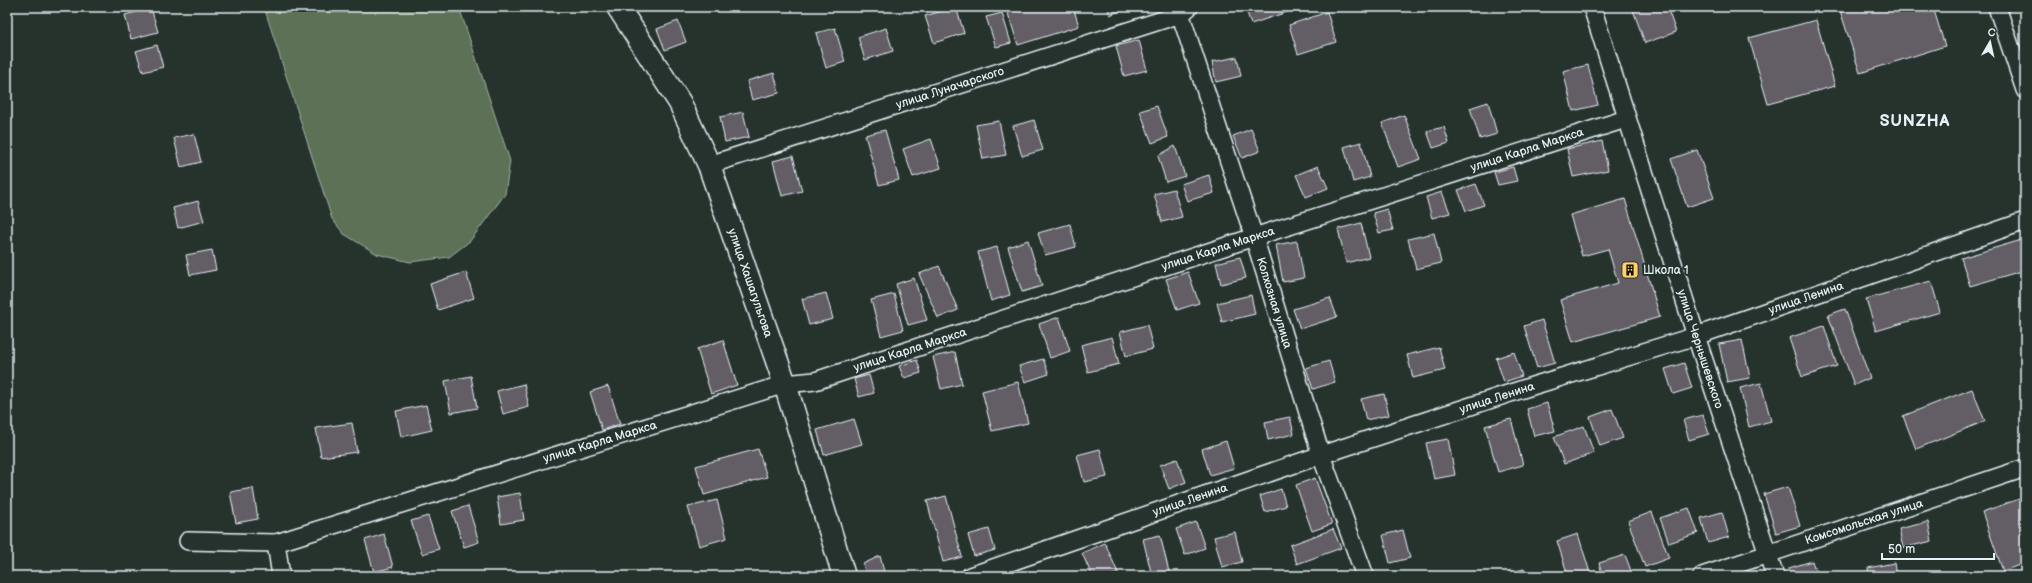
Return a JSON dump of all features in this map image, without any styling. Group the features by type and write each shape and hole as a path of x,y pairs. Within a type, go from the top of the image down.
{"main road":[{"name":"улица Хашагульгова","path":"618,7 680,102 709,165 785,384 844,576"}],"street":[{"name":"улица Чернышевского","path":"1592,7 1626,119 1775,576"},
{"path":"1997,7 2025,90"},
{"name":"улица Луначарского","path":"709,165 1183,9"},
{"name":"Колхозная улица","path":"1183,9 1321,455 1365,576"},
{"name":"улица Карла Маркса","path":"188,541 276,543 785,384 815,381 1254,237 1626,119"},
{"name":"улица Ленина","path":"970,576 1321,455 1529,387 1696,336 2025,221"},
{"name":"Комсомольская улица","path":"1702,576 2025,468"},
{"path":"276,543 281,576"}],"green space":[{"path":"264,7 459,7 510,161 505,194 470,241 449,257 410,262 377,254 344,234 332,219"}],"building":[{"path":"956,7 964,33 934,43 925,16"},
{"path":"1006,7 1073,7 1079,26 1018,45"},
{"path":"1107,7 1129,7 1110,15"},
{"path":"1245,7 1292,7 1293,10 1251,24"},
{"path":"1642,7 1667,7 1676,32 1645,43 1633,10"},
{"path":"1839,7 1933,7 1945,46 1860,73"},
{"path":"151,8 158,32 131,39 125,15"},
{"path":"1327,12 1336,42 1298,54 1289,25"},
{"path":"1002,13 1011,43 996,47 986,17"},
{"path":"1816,20 1835,86 1768,104 1749,38"},
{"path":"678,21 686,42 665,50 657,29"},
{"path":"835,28 845,62 826,68 816,33"},
{"path":"886,28 893,51 865,60 858,37"},
{"path":"1139,40 1147,70 1124,76 1116,46"},
{"path":"157,45 163,67 143,72 136,51"},
{"path":"1237,57 1241,76 1216,82 1212,62"},
{"path":"1588,65 1598,105 1573,111 1563,71"},
{"path":"774,73 779,93 752,100 747,81"},
{"path":"1488,102 1497,134 1480,139 1470,108"},
{"path":"1157,106 1168,137 1152,143 1140,111"},
{"path":"743,112 749,137 725,142 720,117"},
{"path":"1404,115 1421,159 1398,167 1382,123"},
{"path":"1034,120 1043,150 1022,156 1013,126"},
{"path":"999,121 1006,155 983,159 976,125"},
{"path":"1444,127 1449,143 1433,148 1427,131"},
{"path":"1251,129 1260,151 1242,158 1233,136"},
{"path":"885,130 899,180 879,185 865,135"},
{"path":"194,134 201,162 181,167 174,138"},
{"path":"931,139 941,168 913,177 903,149"},
{"path":"1602,141 1608,170 1573,177 1567,149"},
{"path":"1361,142 1370,177 1353,182 1344,147"},
{"path":"1175,146 1185,176 1166,182 1158,156"},
{"path":"1697,150 1714,198 1687,207 1671,159"},
{"path":"793,156 802,191 782,196 773,161"},
{"path":"1318,166 1328,188 1306,197 1296,175"},
{"path":"1513,167 1517,181 1498,185 1494,172"},
{"path":"1209,175 1214,193 1187,201 1181,184"},
{"path":"1476,184 1484,205 1466,211 1458,190"},
{"path":"1174,189 1182,217 1162,222 1154,194"},
{"path":"1442,192 1450,213 1432,218 1426,197"},
{"name":"Школа 1","path":"1625,199 1660,317 1573,342 1560,300 1618,283 1608,249 1582,256 1570,215"},
{"path":"198,201 204,221 178,228 173,208"},
{"path":"1387,209 1393,230 1379,233 1373,213"},
{"path":"1361,223 1369,257 1346,263 1338,229"},
{"path":"1070,224 1076,247 1045,255 1038,233"},
{"path":"1434,233 1441,263 1416,269 1408,239"},
{"path":"2025,239 2025,270 1970,286 1961,258"},
{"path":"1028,240 1042,286 1022,292 1008,247"},
{"path":"1297,241 1304,278 1283,282 1276,245"},
{"path":"997,247 1010,295 991,301 978,252"},
{"path":"212,250 216,270 190,275 186,255"},
{"path":"1240,257 1246,278 1221,284 1216,263"},
{"path":"939,266 958,310 938,318 919,274"},
{"path":"466,272 474,298 438,310 430,284"},
{"path":"1188,272 1199,303 1177,310 1166,279"},
{"path":"914,278 927,320 908,325 896,284"},
{"path":"1931,281 1940,312 1876,331 1866,299"},
{"path":"826,293 833,319 809,325 802,299"},
{"path":"894,294 903,330 881,336 871,300"},
{"path":"1251,295 1255,314 1222,322 1217,303"},
{"path":"1330,298 1337,317 1300,329 1293,309"},
{"path":"1845,309 1870,378 1854,385 1828,315"},
{"path":"1059,317 1070,351 1050,358 1039,324"},
{"path":"1542,320 1555,363 1537,368 1524,326"},
{"path":"1147,325 1153,349 1126,356 1120,332"},
{"path":"1824,326 1837,366 1802,377 1789,338"},
{"path":"1112,337 1119,364 1088,372 1081,345"},
{"path":"723,340 737,385 711,394 697,349"},
{"path":"1742,340 1750,378 1727,382 1719,344"},
{"path":"1439,347 1445,370 1413,378 1407,355"},
{"path":"955,352 962,384 941,389 933,357"},
{"path":"1514,352 1522,376 1504,382 1496,358"},
{"path":"1043,359 1049,374 1025,382 1019,366"},
{"path":"917,360 921,373 904,378 899,366"},
{"path":"1329,361 1335,382 1313,389 1306,368"},
{"path":"1684,363 1692,388 1673,394 1665,369"},
{"path":"869,375 874,393 859,397 854,379"},
{"path":"471,376 477,408 451,413 445,381"},
{"path":"1018,382 1028,423 992,431 982,391"},
{"path":"1761,383 1771,421 1749,427 1740,388"},
{"path":"524,384 529,407 503,414 497,391"},
{"path":"608,386 620,424 602,430 590,392"},
{"path":"1972,389 1985,421 1916,449 1903,416"},
{"path":"1384,394 1389,415 1366,420 1361,399"},
{"path":"1547,403 1555,431 1534,436 1527,409"},
{"path":"426,405 432,430 401,437 396,411"},
{"path":"1612,409 1623,438 1600,446 1590,417"},
{"path":"1703,415 1709,434 1689,440 1683,420"},
{"path":"1290,417 1294,434 1268,440 1265,422"},
{"path":"854,419 862,444 824,455 817,430"},
{"path":"1511,419 1523,465 1498,472 1485,426"},
{"path":"352,423 357,452 321,457 316,428"},
{"path":"1584,426 1594,453 1564,464 1554,437"},
{"path":"1448,439 1455,475 1434,479 1426,443"},
{"path":"1226,441 1234,468 1210,475 1202,449"},
{"path":"758,449 767,477 704,495 696,466"},
{"path":"1100,449 1107,477 1084,482 1077,455"},
{"path":"1177,459 1186,482 1169,489 1160,465"},
{"path":"1315,478 1332,524 1312,531 1296,485"},
{"path":"1788,487 1800,526 1776,533 1764,494"},
{"path":"253,488 258,519 236,523 230,492"},
{"path":"1281,489 1286,506 1265,512 1260,496"},
{"path":"520,493 524,520 501,524 497,497"},
{"path":"946,496 962,557 943,562 927,501"},
{"path":"2025,497 2025,563 2003,571 1982,512"},
{"path":"717,500 727,538 699,546 688,507"},
{"path":"468,506 479,542 464,547 452,511"},
{"path":"1689,508 1698,533 1669,543 1660,518"},
{"path":"1652,512 1669,558 1645,567 1628,521"},
{"path":"1722,512 1729,537 1708,543 1701,518"},
{"path":"428,516 439,549 422,554 411,521"},
{"path":"1196,522 1205,548 1185,555 1176,529"},
{"path":"1928,522 1932,541 1903,548 1899,529"},
{"path":"989,529 995,550 974,556 968,535"},
{"path":"1333,529 1341,548 1297,564 1290,545"},
{"path":"1403,530 1410,558 1390,563 1383,535"},
{"path":"1235,532 1242,562 1222,567 1214,537"},
{"path":"384,534 393,567 374,572 365,540"},
{"path":"1578,534 1591,576 1568,576 1557,541"},
{"path":"1160,535 1170,576 1152,576 1143,539"},
{"path":"1105,543 1118,573 1111,576 1092,576 1082,553"},
{"path":"1625,555 1633,576 1603,576 1599,563"},
{"path":"880,556 885,576 866,576 863,564"},
{"path":"1812,561 1817,576 1791,576 1789,568"},
{"path":"1894,563 1896,576 1869,576 1868,568"},
{"path":"1524,569 1525,576 1498,576"},
{"path":"786,570 788,576 765,576"}],"place":[{"name":"Школа 1","path":"1630,270"}],"district":[{"name":"SUNZHA","path":"1915,121"}]}
